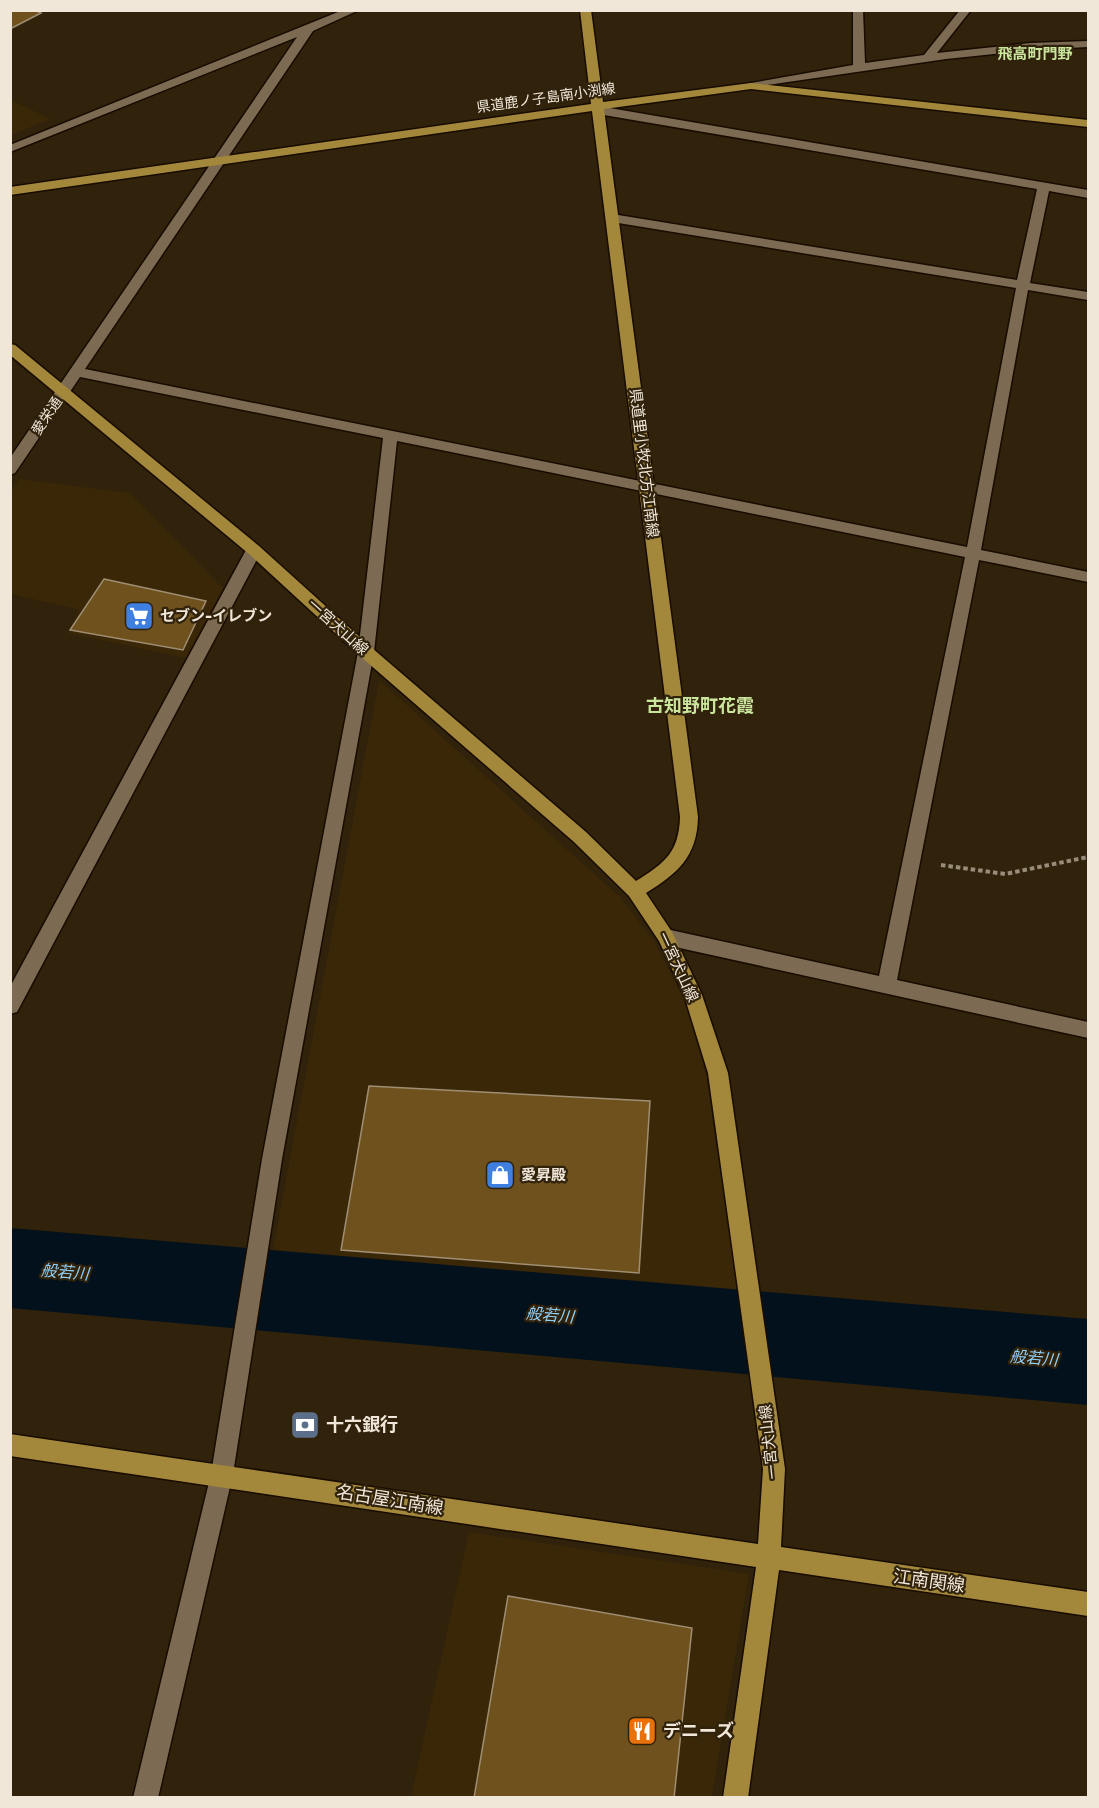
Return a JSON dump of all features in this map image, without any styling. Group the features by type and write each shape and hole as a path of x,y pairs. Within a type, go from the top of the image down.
{"main road":[{"name":"県道里小牧北方江南線","path":"585,10 688,798 690,835 680,855 665,872 636,891"},
{"name":"県道鹿ノ子島南小渕線","path":"10,191 751,87 1089,123"},
{"name":"一宮犬山線","path":"10,348 254,550 366,652 580,837 636,891 666,937 693,994 718,1073 774,1469 769,1559 735,1797"},
{"name":"名古屋江南線","path":"10,1445 222,1474 769,1559"},
{"name":"江南関線","path":"769,1559 1089,1604"}],"street":[{"path":"10,149 354,10"},
{"path":"858,10 859,67"},
{"path":"928,57 966,10"},
{"name":"愛栄通","path":"10,470 79,372 309,28"},
{"path":"751,87 928,57 1089,44"},
{"path":"597,108 1089,195"},
{"path":"886,986 1044,187"},
{"path":"612,218 1089,296"},
{"path":"79,372 1089,577"},
{"path":"145,1797 222,1474 272,1160 366,652 390,436"},
{"path":"10,1006 254,550"},
{"path":"666,937 1089,1030"}],"path":[{"path":"911,861 1005,874 1089,857"}],"shaded area":[{"path":"11,100 51,119 11,135"},
{"path":"19,479 130,493 223,588 186,658 68,633 80,610 11,594 11,491"},
{"path":"379,680 620,897 654,941 686,1004 706,1075 742,1319 269,1271"},
{"path":"469,1532 749,1574 712,1797 411,1796"}],"building":[{"path":"10,10 34,10 41,13 10,29"},
{"name":"セブン-イレブン","path":"104,579 206,601 183,650 70,630"},
{"name":"愛昇殿","path":"369,1086 650,1101 639,1273 341,1250"},
{"path":"508,1596 692,1628 674,1798 474,1798"}],"waterway":[{"name":"般若川","path":"10,1268 1088,1362"}],"place":[{"name":"セブン-イレブン","path":"139,616"},
{"name":"愛昇殿","path":"500,1175"},
{"name":"十六銀行","path":"305,1425"},
{"name":"デニーズ","path":"642,1731"}],"district":[{"name":"飛高町門野","path":"1035,54"},
{"name":"古知野町花霞","path":"700,706"}]}
